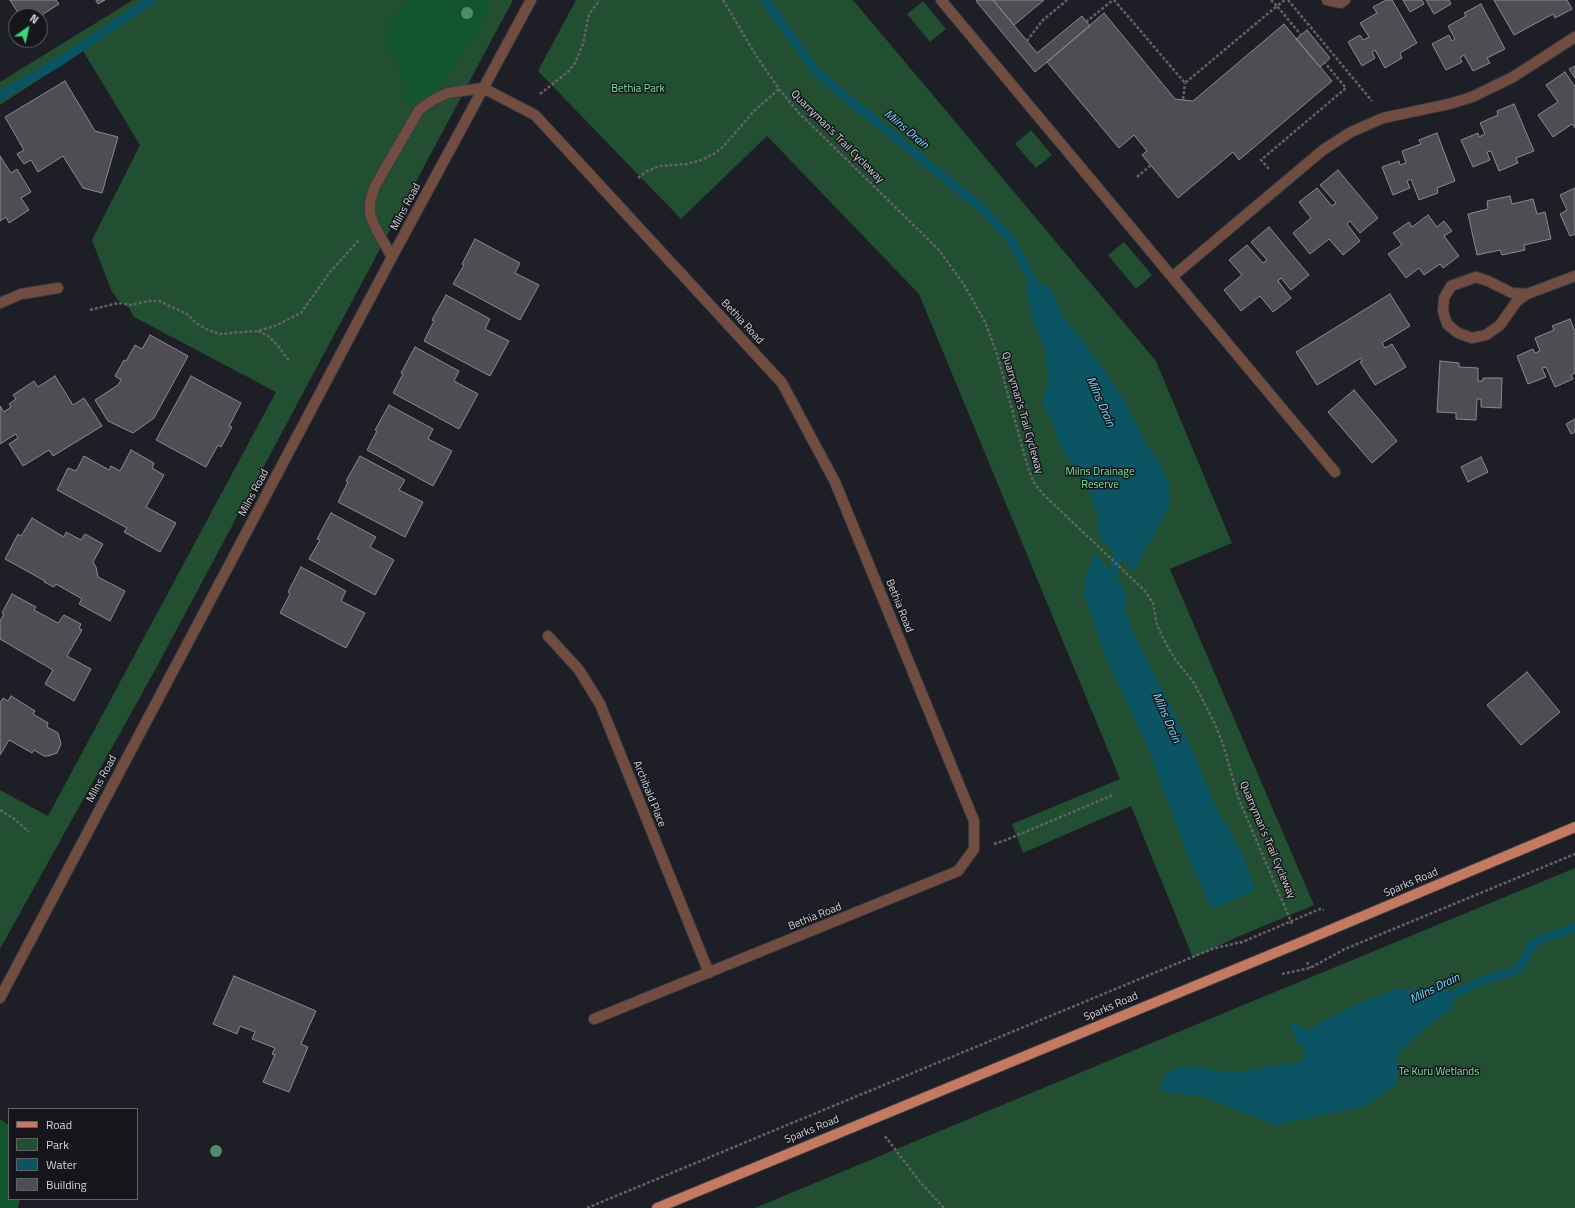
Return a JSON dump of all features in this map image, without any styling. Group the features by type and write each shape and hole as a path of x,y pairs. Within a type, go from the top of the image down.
{"main road":[{"name":"Sparks Road","path":"657,1208 1299,943 1575,827"}],"street":[{"name":"Milns Road","path":"0,998 392,257 531,0"},
{"path":"940,0 1335,472"},
{"path":"1327,0 1341,3 1345,0"},
{"path":"1172,276 1323,150 1351,132 1382,118 1449,104 1472,97 1512,77 1575,37"},
{"name":"Bethia Road","path":"483,88 535,115 782,382 835,482 974,821 974,849 958,871 594,1019"},
{"path":"392,257 376,229 370,214 370,201 375,186 419,110 433,100 448,93 483,88"},
{"path":"1527,294 1512,293 1476,277 1451,286 1444,298 1443,311 1448,324 1458,333 1472,338 1486,335 1500,325 1517,301 1527,294 1575,276"},
{"path":"0,303 21,294 58,288"},
{"name":"Archibald Place","path":"548,636 579,670 600,704 709,973"}],"path":[{"path":"529,111 540,94 569,71 575,63 583,44 590,14 600,0"},
{"name":"Quarryman's Trail Cycleway","path":"724,0 757,57 779,89 799,113 938,249 963,283 985,322 997,354 1028,468 1034,483 1043,494 1140,585 1153,603 1157,625 1165,642 1175,659 1194,683 1213,720 1223,744 1238,797 1292,920"},
{"path":"1027,41 1042,21 1067,0"},
{"path":"1086,22 1113,0 1185,83 1184,100"},
{"path":"1271,0 1301,35"},
{"path":"1185,83 1277,6 1287,0 1375,104"},
{"path":"1271,172 1261,160 1346,88 1325,63"},
{"path":"638,178 647,171 660,166 687,164 702,160 715,153 724,146 754,111 779,89"},
{"path":"1137,177 1150,166"},
{"path":"90,310 118,303 131,305 148,301 159,301 187,314 196,323 208,330 220,334 257,331 275,326 301,313 318,288 340,261 364,236 376,229"},
{"path":"257,331 268,336 290,362"},
{"path":"974,849 1006,840 1113,795"},
{"path":"0,810 13,818 30,832"},
{"path":"1279,974 1310,968 1345,949 1575,854"},
{"path":"587,1208 1212,949 1241,942 1320,909 1326,910"},
{"path":"1236,947 1241,942"},
{"path":"873,1119 920,1182 944,1208"}],"green space":[{"path":"133,0 513,0 154,672 0,949 0,790 48,816 276,392 134,317 129,308 118,300 111,290 92,240 140,145 83,51 0,105 0,82"},
{"path":"409,0 445,0 451,3 454,0 486,0 488,8 481,25 446,77 433,92 421,97 410,106 405,102 403,96 411,90 404,84 397,68 395,57 384,43 391,16"},
{"name":"Milns Drainage Reserve","path":"576,0 853,0 1156,361 1232,543 1170,569 1314,905 1235,938 1193,958 1131,806 1023,853 1012,824 1120,779 919,294 767,136 681,219 538,71"},
{"path":"923,1 946,29 930,42 907,14"},
{"path":"1031,130 1052,155 1036,168 1015,144"},
{"path":"1124,242 1152,275 1136,289 1108,255"},
{"name":"Te Kuru Wetlands","path":"1575,868 1575,1208 755,1208 1108,1061"},
{"path":"0,1119 8,1124 8,1200 20,1200 18,1208 0,1208"}],"water":[{"path":"1031,275 1052,290 1063,317 1084,341 1123,398 1147,445 1161,464 1170,487 1169,506 1134,571 1099,537 1097,516 1090,493 1058,442 1054,425 1042,404 1047,386 1047,366 1044,346 1032,318 1026,288"},
{"path":"1095,552 1127,592 1125,608 1132,630 1190,744 1215,806 1242,853 1255,890 1212,910 1192,866 1148,749 1106,658 1084,595 1086,576"},
{"path":"1443,984 1453,996 1453,1008 1428,1026 1398,1054 1397,1084 1366,1106 1275,1125 1205,1097 1168,1092 1160,1089 1166,1074 1175,1069 1193,1066 1232,1073 1303,1061 1304,1047 1294,1040 1300,1034 1340,1012 1393,990 1421,989"}],"building":[{"path":"10,0 56,0 59,4 48,11 48,8 15,8"},
{"path":"96,0 105,0 98,4"},
{"path":"993,0 1037,53 1082,16 1090,26 1035,72 976,1"},
{"path":"993,0 1044,0 1014,25"},
{"path":"1386,0 1392,0 1417,43 1400,53 1402,58 1385,68 1375,50 1372,52 1375,58 1362,66 1348,42 1360,35 1363,40 1369,37 1360,23 1377,13 1373,7"},
{"path":"1403,0 1422,0 1424,4 1410,12"},
{"path":"1426,0 1449,0 1451,4 1434,14"},
{"path":"1494,0 1567,0 1572,9 1555,18 1553,14 1514,35"},
{"path":"1481,4 1505,49 1487,58 1490,63 1473,71 1464,55 1460,58 1462,62 1446,70 1432,44 1449,35 1452,41 1455,39 1448,26 1466,16 1464,13"},
{"path":"1104,13 1175,99 1193,101 1284,24 1332,81 1239,160 1233,152 1178,198 1142,155 1147,151 1134,135 1119,148 1047,62"},
{"path":"1307,30 1330,58 1320,67 1296,39"},
{"path":"1575,66 1575,78 1569,69"},
{"path":"1565,72 1575,87 1575,128 1572,124 1553,137 1538,115 1558,102 1546,85"},
{"path":"65,81 95,131 118,137 102,193 83,188 63,156 38,172 31,160 24,164 17,154 24,150 5,117"},
{"path":"1514,104 1534,151 1516,158 1518,163 1499,171 1491,151 1487,152 1490,160 1473,167 1461,140 1478,133 1479,137 1485,134 1480,123 1498,115 1497,111"},
{"path":"1437,133 1455,181 1437,188 1438,193 1419,200 1411,179 1407,181 1410,188 1393,195 1382,167 1399,161 1400,165 1406,163 1402,151 1421,144 1419,140"},
{"path":"0,156 11,173 17,169 31,192 21,198 29,210 9,223 6,217 0,221"},
{"path":"1338,170 1378,218 1360,233 1350,221 1347,224 1360,241 1343,255 1329,239 1310,254 1293,233 1311,218 1299,202 1317,188 1332,206 1336,203 1320,185"},
{"path":"1575,188 1575,234 1570,236 1560,214 1567,210 1560,195"},
{"path":"1510,196 1512,204 1533,199 1537,214 1545,212 1551,239 1524,245 1525,250 1502,255 1500,250 1477,255 1468,214 1488,209 1487,201"},
{"path":"1428,215 1437,227 1444,221 1452,231 1444,236 1459,256 1443,268 1440,264 1424,275 1419,268 1406,278 1388,254 1402,245 1393,233 1409,222 1412,227"},
{"path":"1269,227 1309,275 1291,290 1281,278 1278,281 1291,298 1273,312 1260,296 1241,311 1224,290 1242,275 1229,260 1247,245 1263,263 1267,260 1251,242"},
{"path":"475,239 520,263 515,273 539,285 520,320 453,284 464,265 462,264"},
{"path":"1390,294 1410,326 1382,343 1385,348 1392,344 1406,367 1375,385 1360,362 1362,361 1361,358 1317,385 1296,352"},
{"path":"446,295 490,319 485,329 509,341 490,376 424,341 434,321 432,320"},
{"path":"1570,319 1575,332 1575,373 1571,375 1573,379 1555,387 1546,367 1542,368 1546,377 1528,384 1517,356 1533,349 1535,353 1540,351 1535,338 1554,330 1552,326"},
{"path":"150,335 188,356 154,418 133,433 108,421 95,400 118,385 121,380 115,376 124,360 126,361 135,345 142,349"},
{"path":"415,347 459,371 454,381 478,394 459,429 393,393 403,374 401,373"},
{"path":"1440,361 1459,363 1459,367 1478,368 1478,381 1483,381 1483,378 1502,378 1501,408 1481,407 1481,399 1477,399 1476,420 1456,419 1456,413 1437,412"},
{"path":"55,376 73,405 84,398 102,426 53,456 49,450 23,466 9,444 18,438 16,434 0,444 0,406 4,412 11,407 9,404 16,399 13,395 34,381 38,387"},
{"path":"191,376 241,403 229,426 232,427 221,447 218,445 206,467 156,440"},
{"path":"1354,390 1397,441 1372,463 1328,412"},
{"path":"389,405 433,429 428,439 452,451 433,486 367,450 377,431 375,430"},
{"path":"1575,419 1575,432 1571,434 1566,424"},
{"path":"131,450 154,463 152,468 164,475 146,507 176,523 160,552 124,532 127,528 57,490 68,468 76,471 84,456 109,470 111,466 120,471"},
{"path":"360,456 405,480 399,490 423,502 405,537 338,502 348,482 346,481"},
{"path":"1481,457 1488,472 1468,482 1461,467"},
{"path":"331,513 376,537 370,547 394,560 375,595 309,559 320,540 317,539"},
{"path":"32,518 64,537 66,532 81,540 85,534 103,544 93,562 96,567 98,577 125,591 110,621 79,604 82,599 56,584 54,587 44,582 45,581 5,559 18,534 21,536"},
{"path":"301,567 346,591 341,601 365,613 346,648 280,613 290,594 288,592"},
{"path":"12,594 36,607 34,610 58,623 64,615 81,624 79,628 82,630 67,656 91,669 74,701 45,684 53,670 0,639 0,621 4,614 2,613"},
{"path":"1527,672 1560,712 1521,745 1487,705"},
{"path":"11,696 35,711 33,714 48,723 47,727 58,733 61,744 57,753 44,756 34,750 32,753 9,740 0,755 0,703 3,698 8,701"},
{"path":"234,976 316,1011 301,1044 308,1047 289,1092 263,1082 275,1055 272,1054 275,1048 252,1039 255,1032 240,1026 237,1034 213,1024"}],"waterway":[{"path":"0,96 59,62 151,0"},
{"name":"Milns Drain","path":"765,0 814,69 835,88 985,211 1012,242 1035,285"},
{"name":"Milns Drain","path":"1111,587 1120,544"},
{"name":"Milns Drain","path":"1442,1001 1480,981 1518,970 1534,942 1575,928"},
{"name":"Milns Drain","path":"1295,1028 1310,1041"}],"park label":[{"name":"Bethia Park","path":"638,89"}]}
